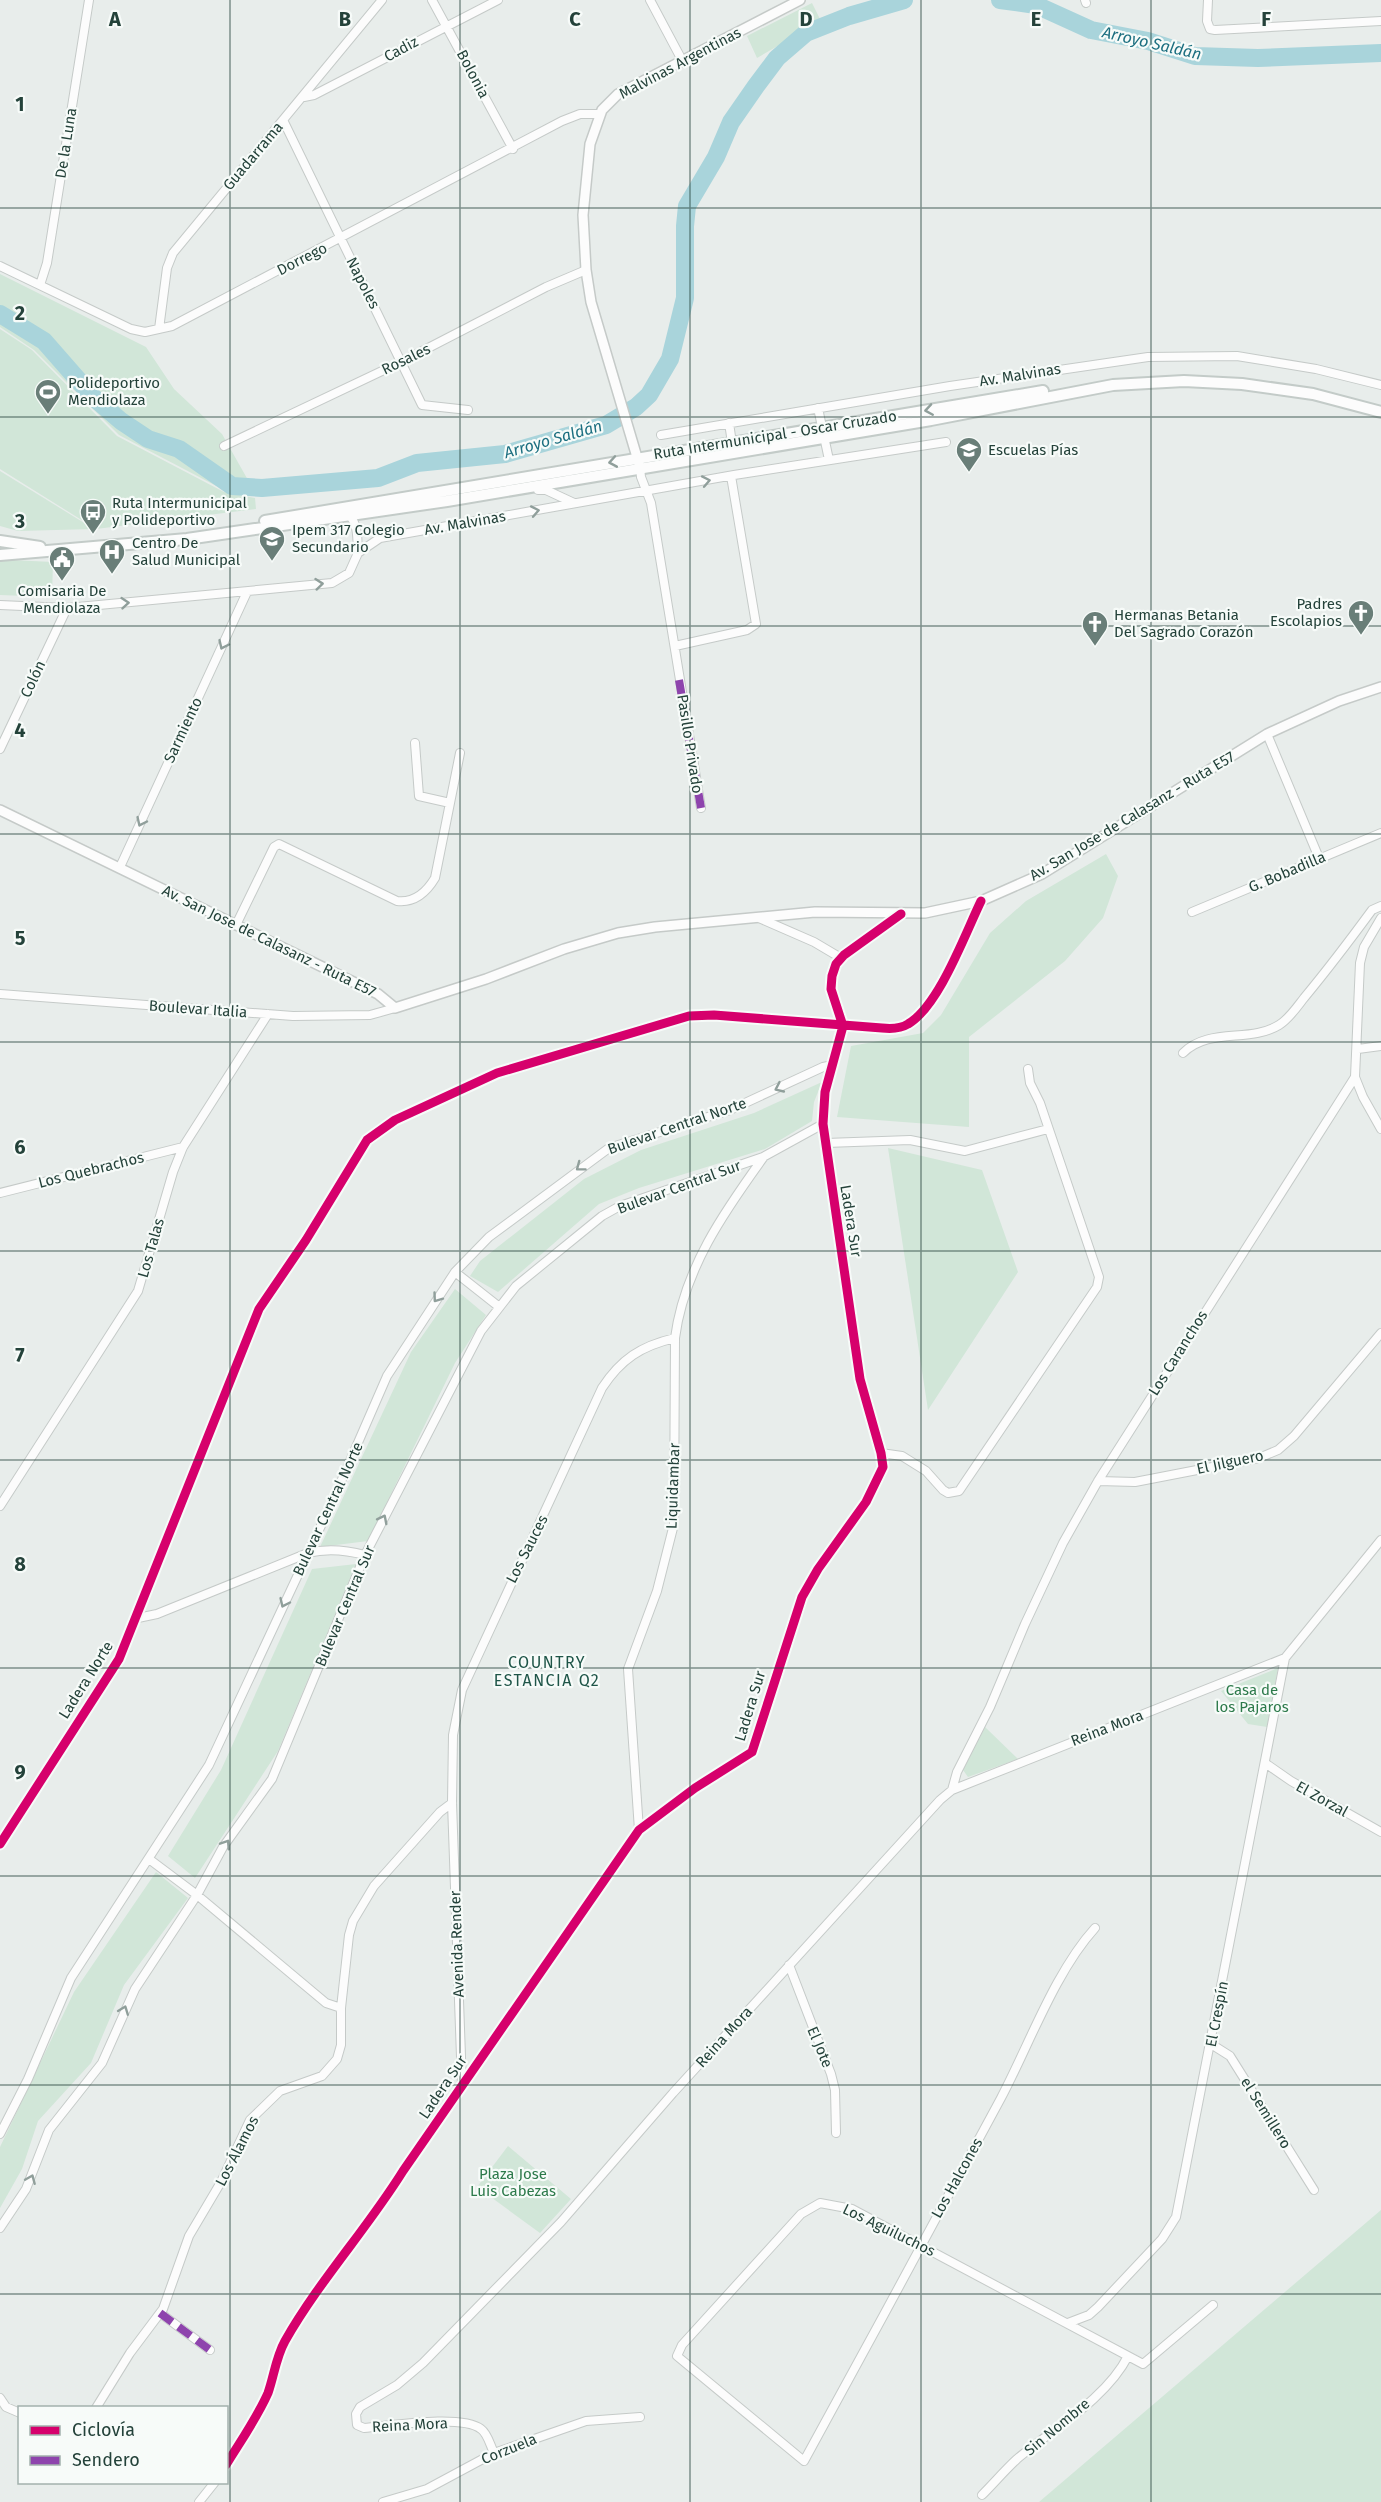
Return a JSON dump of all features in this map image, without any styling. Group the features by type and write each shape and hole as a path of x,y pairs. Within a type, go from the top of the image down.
{"main road":[{"name":"Ruta Intermunicipal - Oscar Cruzado","path":"171,539 185,534 824,432 1092,383 1165,376 1217,376 1269,380 1381,406"},
{"name":"Ruta Intermunicipal - Oscar Cruzado","path":"0,555 187,539 447,501 506,491 732,443 931,420 1113,385 1161,381 1214,381 1276,387 1381,412"},
{"name":"Ruta Intermunicipal - Oscar Cruzado","path":"0,541 58,549"}],"street":[{"name":"De la Luna","path":"40,285 47,263 89,0"},
{"name":"Guadarrama","path":"159,329 167,268 173,253 382,0"},
{"name":"Bolonia","path":"432,0 513,149"},
{"name":"Cadiz","path":"304,97 314,95 498,0"},
{"path":"650,0 683,62"},
{"name":"Malvinas Argentinas","path":"639,463 591,302 586,270 584,215 588,159 593,130 600,114 618,94 800,0"},
{"path":"1208,0 1207,21 1210,28 1215,30 1381,21"},
{"name":"Dorrego","path":"0,267 131,329 145,332 172,326 513,149 562,121 580,114 600,114"},
{"name":"Napoles","path":"283,120 422,405 468,410"},
{"name":"Rosales","path":"224,446 403,362 586,270"},
{"name":"Av. Malvinas","path":"661,435 993,379 1148,357 1237,356 1316,369 1381,385"},
{"path":"818,408 829,460"},
{"path":"729,423 732,443"},
{"name":"Av. Malvinas","path":"0,605 67,608 247,592 342,580 349,573 358,553 380,538 731,476 946,442"},
{"name":"Pasillo Privado","path":"639,463 640,477 649,491 701,808"},
{"path":"675,646 747,630 756,624 731,476"},
{"path":"447,501 546,490 574,503"},
{"path":"349,515 357,530 358,553"},
{"name":"Sarmiento","path":"120,867 247,592"},
{"name":"Colón","path":"0,749 67,608"},
{"name":"Av. San Jose de Calasanz - Ruta E57","path":"0,810 378,994 395,1008 486,979 564,949 618,933 655,927 829,911 925,913 981,901 1042,874 1267,734 1340,701 1381,687"},
{"path":"1267,734 1319,858"},
{"path":"415,743 418,796 422,799 450,802"},
{"path":"236,925 274,847 279,844 397,901 406,902 419,896 428,889 435,878 460,753"},
{"name":"G. Bobadilla","path":"1192,912 1381,832"},
{"name":"Ladera Norte","path":"0,1844 119,1659 138,1617 263,1301 306,1240 356,1156 381,1128 497,1073 689,1016 725,1016 892,1029 902,1027 920,1015 936,996 981,901"},
{"path":"1183,1053 1195,1043 1205,1040 1256,1032 1279,1025 1333,963 1372,910 1381,906"},
{"path":"843,1026 831,988 836,964 901,914"},
{"path":"759,918 806,938 841,958"},
{"name":"Los Caranchos","path":"952,1790 957,1772 990,1707 1063,1543 1098,1481 1355,1077 1360,963 1364,947 1381,918"},
{"name":"Boulevar Italia","path":"0,994 268,1014 370,1015 395,1008"},
{"name":"Los Talas","path":"0,1506 138,1291 173,1172 183,1147 268,1014"},
{"name":"Ladera Sur","path":"228,2462 263,2404 284,2343 362,2227 384,2204 462,2085 639,1830 695,1788 752,1752 796,1609 818,1569 875,1486 883,1467 881,1453 860,1379 823,1124 825,1092 843,1026"},
{"path":"1358,1049 1381,1046"},
{"name":"Bulevar Central Norte","path":"0,2134 28,2079 71,1978 209,1765 308,1553 387,1376 455,1272 489,1238 609,1148 723,1113 823,1067 833,1065"},
{"path":"881,1453 902,1456 926,1471 948,1493 959,1491 1097,1287 1099,1277 1040,1102 1029,1083 1028,1070"},
{"path":"1355,1077 1381,1129"},
{"name":"Bulevar Central Sur","path":"0,2228 32,2179 49,2130 102,2063 131,1995 197,1895 223,1847 272,1779 365,1555 459,1368 498,1306 516,1286 602,1216 620,1206 763,1157 823,1124"},
{"path":"826,1143 910,1140 966,1150 1048,1129"},
{"name":"Los Quebrachos","path":"0,1193 183,1147"},
{"name":"Liquidambar","path":"639,1830 635,1807 628,1670 657,1591 674,1524 675,1338 686,1290 708,1240 763,1157"},
{"path":"455,1272 498,1306"},
{"name":"El Jilguero","path":"1098,1481 1135,1482 1259,1458 1278,1450 1294,1436 1381,1333"},
{"name":"Los Sauces","path":"452,1803 453,1735 462,1690 595,1403 609,1377 624,1360 641,1348 675,1338"},
{"path":"1285,1658 1381,1540"},
{"path":"138,1617 157,1614 308,1553 320,1550 349,1551 365,1555"},
{"name":"Reina Mora","path":"494,2453 485,2433 472,2425 442,2423 364,2428 357,2425 356,2414 360,2407 396,2385 423,2363 561,2222 789,1965 952,1790 1285,1658"},
{"name":"El Crespín","path":"1068,2323 1089,2315 1098,2307 1171,2227 1179,2206 1285,1658"},
{"name":"El Zorzal","path":"1265,1763 1291,1781 1381,1832"},
{"name":"Los Álamos","path":"97,2406 130,2353 160,2313 189,2236 221,2182 250,2120 280,2091 322,2076 338,2059 349,1935 364,1899 440,1812 452,1803"},
{"name":"Avenida Render","path":"452,1803 462,2085"},
{"path":"149,1859 197,1895 326,2003 341,2008"},
{"name":"Los Halcones","path":"804,2461 1002,2095 1065,1971 1082,1942 1095,1928"},
{"name":"El Jote","path":"789,1965 831,2074 835,2091 836,2133"},
{"name":"el Semillero","path":"1211,2044 1230,2056 1314,2190"},
{"name":"Los Aguiluchos","path":"804,2461 677,2356 680,2349 801,2214 813,2205 826,2203 852,2209 920,2243 1143,2364 1213,2305"},
{"path":"160,2313 210,2350"},
{"name":"Sin Nombre","path":"982,2495 1012,2464 1069,2419 1117,2374 1128,2356"},
{"path":"0,2398 6,2407 18,2412"},
{"name":"Corzuela","path":"383,2502 427,2489 494,2453 586,2421 640,2416"},
{"path":"199,2502 212,2484"}],"green space":[{"path":"812,3 821,21 757,58 747,36"},
{"path":"0,274 146,347 174,389 222,434 257,496 224,490 119,435 34,350 0,327"},
{"name":"Polideportivo Mendiolaza","path":"0,329 32,350 117,436 224,492 255,498 256,509 96,529 0,469"},
{"path":"0,471 94,529 18,531 0,526"},
{"path":"0,561 53,562 52,597 0,595"},
{"path":"1106,854 1118,876 1103,918 1065,961 969,1037 969,1127 837,1117 851,1046 923,1033 941,1015 990,933 1026,901"},
{"path":"822,1082 814,1102 812,1121 765,1149 639,1188 599,1204 498,1292 470,1276 480,1261 584,1179 641,1150 754,1113"},
{"path":"888,1148 982,1170 1018,1272 928,1410"},
{"path":"455,1289 486,1315 455,1363 368,1541 320,1547 411,1352"},
{"path":"356,1564 278,1751 195,1878 168,1856 221,1770 312,1569"},
{"name":"Casa de los Pajaros","path":"1278,1668 1267,1727 1248,1724 1221,1691"},
{"path":"985,1727 1018,1759 968,1777 963,1770"},
{"path":"156,1872 188,1898 124,1985 91,2063 38,2121 22,2169 0,2208 0,2147 74,1992"},
{"name":"Plaza Jose Luis Cabezas","path":"508,2146 571,2199 540,2233 477,2187"},
{"path":"1381,2210 1381,2502 1039,2502"}],"waterway":[{"name":"Arroyo Saldán","path":"0,314 44,341 93,397 121,421 148,439 179,449 232,486 262,488 378,478 417,463 505,454 606,425 636,407 649,395 670,359 685,298 687,206 716,157 731,122 756,86 777,58 806,33 849,16 904,0"},
{"name":"Arroyo Saldán","path":"1000,0 1036,5 1091,30 1148,41 1195,56 1258,58 1381,53"}],"marked path":[{"path":"679,680 701,808"},
{"path":"160,2313 210,2350"}],"cycle path":[{"path":"0,1844 119,1659 259,1309 306,1240 367,1140 395,1120 497,1073 689,1016 714,1015 889,1028 902,1027 919,1015 941,986 981,901"},
{"path":"228,2462 264,2402 282,2347 298,2319 374,2214 639,1830 695,1788 752,1752 802,1597 818,1569 866,1502 883,1467 860,1379 823,1124 825,1092 843,1026 831,989 836,964 844,955 901,914"}],"place":[{"name":"Polideportivo Mendiolaza","path":"48,415"},
{"name":"Escuelas Pías","path":"969,473"},
{"name":"Ruta Intermunicipal y Polideportivo","path":"93,535"},
{"name":"Ipem 317 Colegio Secundario","path":"272,562"},
{"name":"Centro De Salud Municipal","path":"112,575"},
{"name":"Comisaria De Mendiolaza","path":"62,582"},
{"name":"Padres Escolapios","path":"1361,636"},
{"name":"Hermanas Betania Del Sagrado Corazón","path":"1095,647"}],"district":[{"name":"COUNTRY ESTANCIA Q2","path":"547,1671"}]}
